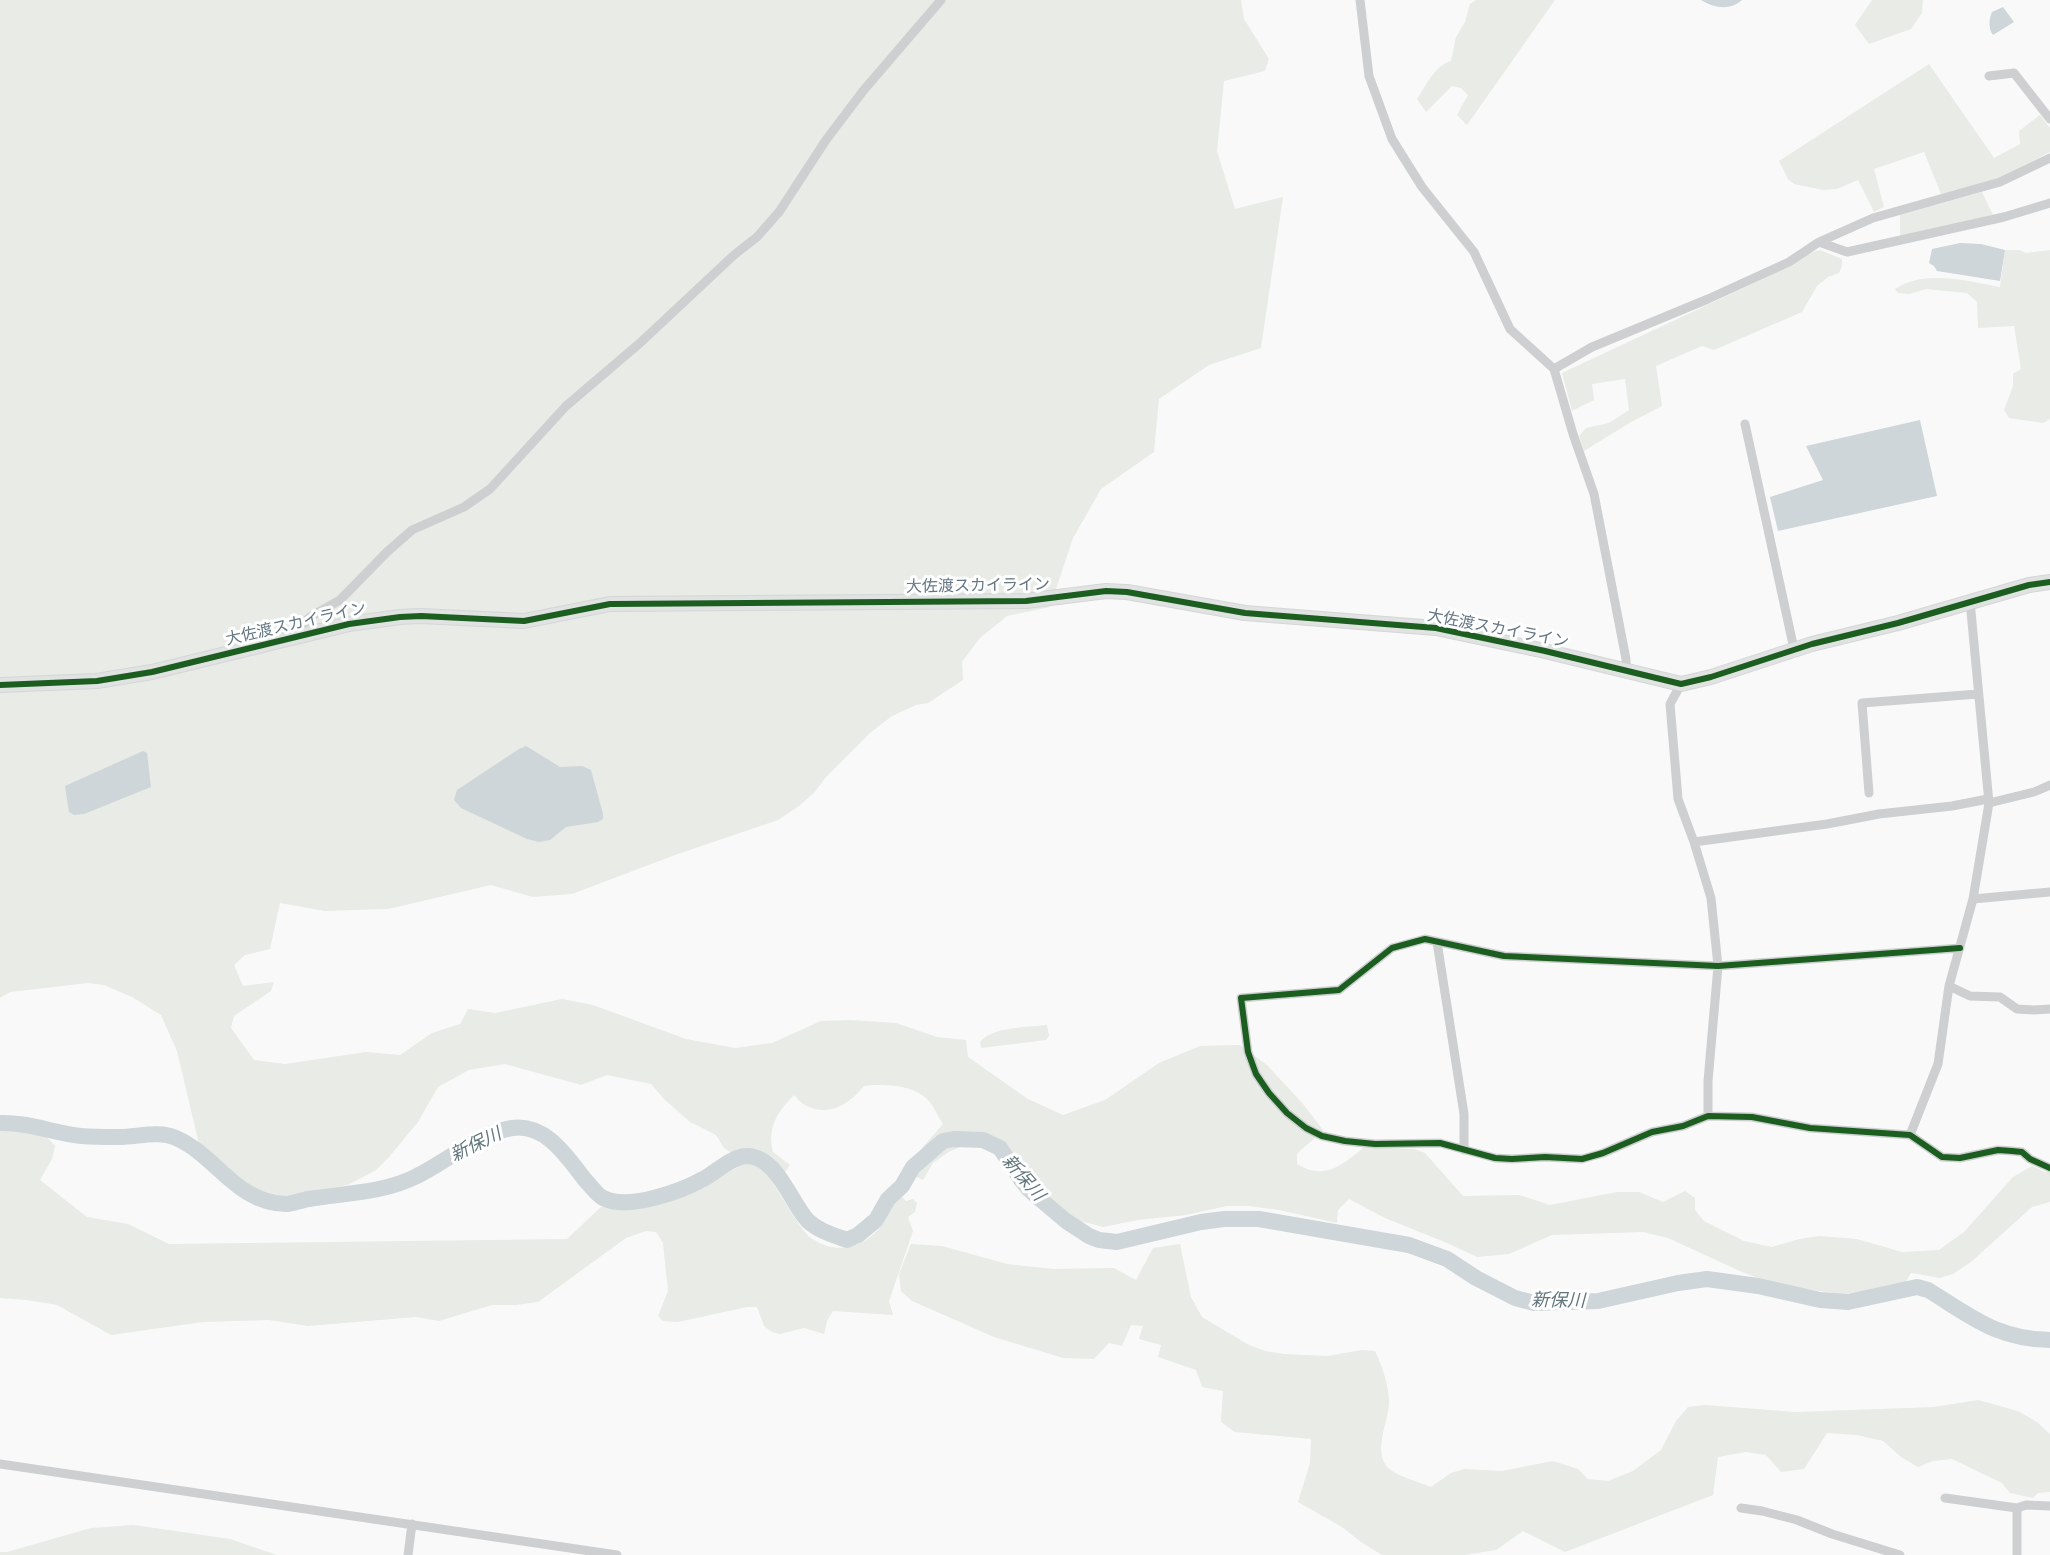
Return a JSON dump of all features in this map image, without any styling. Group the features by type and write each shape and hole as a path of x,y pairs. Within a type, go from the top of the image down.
{"street":[{"path":"289,638 310,617 340,600 412,530 464,507 490,489 566,406 640,343 757,237 780,213 826,140 863,91 940,0"},
{"path":"1360,0 1369,76 1392,139 1422,187 1474,252 1510,329 1554,369 1594,494 1626,659 1626,671"},
{"path":"1989,76 2014,73 2050,119"},
{"path":"1554,369 1592,347 1708,299 1789,262 1819,242 1873,218 2000,182 2050,158"},
{"path":"1819,242 1847,252 2004,217 2050,203"},
{"path":"1745,424 1794,649"},
{"name":"大佐渡スカイライン","path":"0,685 97,681 152,672 349,624 400,617 524,621 610,604 1026,601 1106,591 1127,592 1245,613 1436,628 1681,684 1711,677 1794,649 1898,623 2029,585 2050,582"},
{"path":"1910,1136 1938,1065 1949,986 1973,899 1988,801 1970,601"},
{"path":"1681,684 1670,704 1678,799 1711,898 1718,966 1708,1081 1708,1116"},
{"path":"1869,793 1862,703 1978,694"},
{"path":"1694,842 1827,824 1880,814 1988,801 2034,792 2050,785"},
{"path":"1973,899 2050,892"},
{"path":"1960,948 1718,966 1504,956 1425,939 1392,948 1339,990 1241,998 1248,1052 1256,1074 1287,1113 1306,1128 1323,1136 1345,1141 1375,1144 1440,1143 1495,1158 1582,1159 1603,1154 1652,1132 1683,1126 1708,1116 1752,1117 1810,1128 1910,1136 1942,1157 1960,1158 1998,1150 2012,1150 2022,1152 2030,1159 2050,1168"},
{"path":"1437,942 1464,1113 1464,1150"},
{"path":"1949,986 1970,996 2000,997 2018,1009 2034,1011 2050,1009"},
{"path":"0,1464 617,1555"},
{"path":"1945,1498 2016,1508 2026,1505 2050,1506"},
{"path":"1741,1508 1797,1520 1832,1534 1900,1555"},
{"path":"2016,1508 2017,1555"},
{"path":"408,1555 412,1524"}],"shaded area":[{"path":"0,0 1241,0 1244,19 1269,59 1265,71 1224,81 1217,151 1235,209 1283,197 1261,348 1209,365 1159,399 1154,452 1101,489 1073,538 1050,607 1007,616 980,638 962,662 963,680 928,703 916,705 892,716 871,732 826,777 814,793 778,820 675,855 572,894 533,897 491,885 388,909 325,911 280,903 270,949 245,955 234,965 243,986 274,982 271,991 234,1016 231,1028 254,1060 285,1064 366,1052 400,1055 432,1033 460,1024 468,1009 495,1013 562,999 593,1005 686,1039 735,1048 772,1043 821,1021 896,1023 937,1037 966,1040 968,1057 1028,1099 1063,1115 1105,1100 1159,1063 1200,1046 1240,1045 1267,1065 1303,1104 1323,1130 1297,1154 1297,1164 1316,1171 1325,1171 1341,1165 1364,1147 1414,1149 1425,1153 1463,1196 1519,1195 1550,1205 1617,1192 1639,1192 1663,1202 1685,1191 1695,1198 1695,1210 1704,1221 1744,1241 1772,1247 1819,1236 1857,1239 1902,1252 1939,1250 1964,1232 2013,1177 2032,1166 2050,1172 2050,1202 2032,1207 1971,1262 1953,1274 1940,1278 1911,1273 1905,1283 1841,1294 1777,1285 1742,1272 1668,1238 1643,1232 1552,1235 1509,1254 1477,1257 1385,1218 1349,1199 1338,1210 1337,1223 1279,1210 1227,1206 1186,1215 1138,1220 1103,1227 1050,1213 1022,1195 995,1151 969,1144 950,1151 933,1163 923,1180 913,1175 910,1165 943,1124 928,1100 914,1091 897,1086 864,1086 838,1107 822,1110 813,1109 794,1095 778,1114 771,1135 773,1152 790,1165 784,1173 764,1158 748,1151 733,1154 724,1148 716,1135 690,1122 651,1084 607,1075 581,1085 505,1064 469,1070 438,1087 418,1122 389,1157 376,1170 348,1185 284,1197 261,1194 245,1187 199,1144 177,1051 161,1015 132,997 104,985 88,983 10,992 0,998"},
{"path":"1476,0 1555,0 1467,125 1457,115 1468,95 1461,88 1452,86 1426,112 1417,99 1436,71 1451,61 1456,37 1465,22 1470,4"},
{"path":"1701,0 1742,0 1732,6 1722,7"},
{"path":"1872,0 1923,0 1922,13 1911,29 1869,44 1855,25"},
{"path":"2003,7 2014,22 1993,35 1990,26 1992,12"},
{"path":"1929,64 1994,158 2020,144 2019,131 2040,115 2050,128 2050,152 1998,179 1941,194 1924,152 1874,169 1884,207 1874,212 1858,180 1837,189 1823,190 1794,184 1788,179 1779,161"},
{"path":"1982,192 1993,215 1900,237 1900,215"},
{"path":"1960,243 1981,244 2005,250 2000,281 1937,271 1929,263 1932,249"},
{"path":"1820,250 1842,259 1842,266 1839,273 1828,277 1817,286 1802,312 1714,350 1702,346 1656,366 1662,406 1584,451 1579,436 1586,428 1609,423 1629,410 1625,379 1592,384 1594,400 1572,411 1562,373 1769,276 1809,253"},
{"path":"2005,250 2019,250 2026,253 2050,250 2050,419 2043,423 2009,418 2004,410 2013,386 2013,374 2021,369 2014,326 1978,328 1977,302 1967,293 1926,289 1909,294 1898,293 1895,289 1919,279 1933,278 1947,278 2000,287"},
{"path":"1920,420 1937,496 1778,531 1770,497 1823,480 1806,446"},
{"path":"526,746 560,767 582,766 591,770 603,819 598,822 566,827 550,840 539,842 527,839 461,808 454,800 457,790"},
{"path":"143,751 147,753 151,787 84,814 74,815 69,812 65,786"},
{"path":"1047,1025 1049,1036 1046,1040 981,1048 980,1042 993,1033"},
{"path":"16,1127 42,1132 55,1146 52,1159 40,1180 87,1217 128,1224 169,1244 567,1239 601,1207 641,1203 676,1195 745,1163 758,1166 767,1173 807,1234 821,1244 831,1247 850,1247 868,1239 883,1224 895,1199 902,1197 906,1201 913,1199 917,1203 915,1212 908,1217 913,1231 889,1301 893,1315 833,1311 827,1321 824,1334 804,1328 780,1334 772,1332 764,1326 757,1307 747,1307 678,1322 663,1321 658,1316 668,1291 663,1243 656,1232 646,1231 626,1238 538,1302 492,1305 439,1321 416,1317 308,1326 269,1320 203,1322 111,1335 57,1305 0,1298 0,1128"},
{"path":"911,1244 942,1246 1007,1264 1053,1269 1114,1268 1136,1280 1153,1248 1180,1244 1191,1297 1202,1317 1249,1345 1265,1351 1284,1354 1327,1356 1362,1350 1375,1351 1384,1375 1389,1400 1381,1447 1385,1464 1392,1471 1406,1478 1431,1487 1451,1473 1464,1469 1502,1471 1553,1461 1578,1469 1588,1479 1608,1481 1633,1471 1661,1450 1676,1421 1688,1407 1705,1405 1796,1412 1934,1407 1978,1400 2018,1411 2037,1422 2050,1434 2050,1492 2038,1493 2033,1498 2010,1493 2002,1483 1952,1459 1933,1461 1918,1467 1901,1457 1883,1441 1857,1435 1827,1433 1804,1469 1781,1472 1766,1455 1746,1452 1718,1457 1713,1495 1565,1552 1523,1531 1496,1550 1465,1555 1382,1555 1342,1527 1298,1502 1310,1463 1311,1439 1235,1432 1221,1422 1223,1391 1202,1387 1196,1370 1158,1357 1161,1345 1139,1339 1143,1326 1131,1325 1122,1346 1109,1343 1094,1359 1063,1358 994,1337 912,1301 901,1291 899,1274"},
{"path":"134,1525 230,1539 277,1555 0,1555 0,1552 91,1528"}],"waterway":[{"name":"新保川","path":"0,1123 21,1124 81,1136 119,1137 155,1134 169,1136 190,1146 253,1196 269,1202 286,1204 364,1192 404,1182 429,1170 475,1142 512,1128 524,1128 545,1136 563,1152 599,1195 614,1201 640,1201 655,1198 705,1178 736,1158 747,1156 758,1158 775,1172 808,1221 821,1230 847,1240 858,1235 876,1220 888,1199 902,1186 913,1167 943,1141 983,1140 1000,1148 1022,1181 1034,1194 1066,1221 1099,1240 1117,1242 1201,1222 1224,1219 1259,1219 1409,1245 1447,1259 1476,1278 1515,1298 1534,1303 1598,1301 1678,1283 1707,1279 1758,1286 1820,1300 1848,1302 1917,1287 1928,1290 1971,1317 1999,1331 2031,1339 2050,1340"}],"cycle path":[{"path":"0,685 97,681 152,672 349,624 400,617 524,621 610,604 1026,601 1106,591 1127,592 1245,613 1436,628 1545,651 1681,684 1711,677 1812,644 1898,623 2029,585 2050,582"},
{"path":"1960,948 1718,966 1504,956 1425,939 1392,948 1339,990 1241,998 1248,1052 1256,1074 1269,1093 1287,1113 1306,1128 1322,1136 1345,1141 1375,1144 1440,1143 1495,1158 1582,1159 1603,1153 1652,1132 1683,1126 1708,1116 1752,1117 1810,1128 1910,1135 1942,1157 1960,1158 1998,1150 2022,1152 2030,1159 2050,1168"}]}
